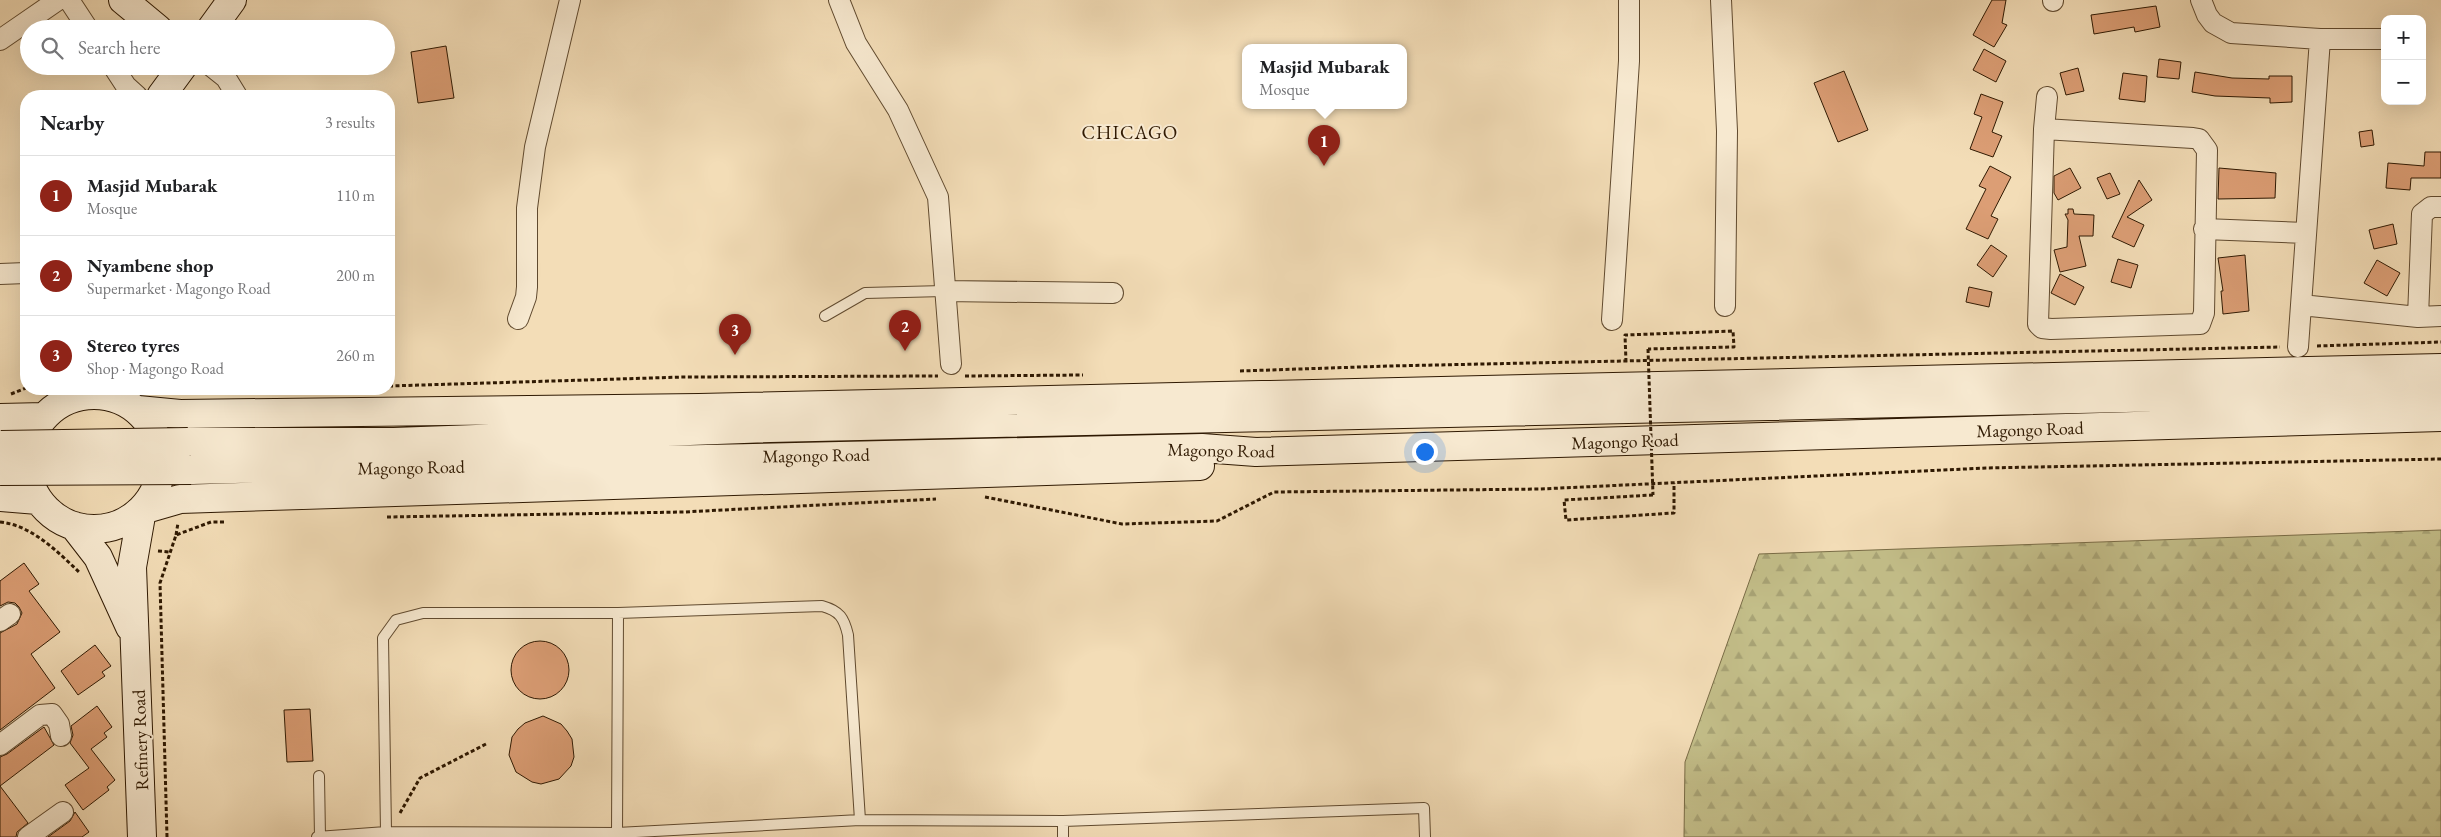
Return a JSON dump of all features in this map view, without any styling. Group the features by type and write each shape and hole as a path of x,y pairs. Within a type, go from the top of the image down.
{"main road":[{"path":"124,0 147,20"},
{"path":"218,20 232,0"},
{"path":"165,90 176,75"},
{"path":"1256,452 1195,467 180,499 142,510 117,526 88,529 74,526 54,516 38,500 30,484 27,466 28,448 34,431 44,417 60,404 80,396 100,395 126,399 180,414 699,408 2441,368"},
{"name":"Magongo Road","path":"0,445 394,442 770,428 2441,391"},
{"path":"126,399 151,424 159,441 162,459 160,478 153,495 142,510"},
{"path":"2,406 44,417"},
{"name":"Magongo Road","path":"0,471 543,465 773,456 1202,448 1256,452 2441,417"},
{"path":"0,497 38,500"},
{"name":"Refinery Road","path":"142,510 132,567 142,837"},
{"path":"74,526 98,557 136,642"}],"street":[{"path":"27,20 58,0"},
{"path":"68,0 82,20"},
{"path":"518,319 526,297 527,208 535,147 570,0"},
{"path":"839,0 856,43 898,110 938,197 944,291 952,372"},
{"path":"1612,320 1629,61 1629,0"},
{"path":"1722,0 1727,131 1725,306"},
{"path":"2201,0 2207,15 2214,23 2231,33 2381,39"},
{"path":"1,37 20,25"},
{"path":"2298,347 2320,38"},
{"path":"120,75 132,90"},
{"path":"222,75 233,90"},
{"path":"2044,129 2199,139 2206,150 2204,313 2200,324 2042,328 2038,324 2044,129 2047,97"},
{"path":"2418,317 2422,214 2431,207 2441,208"},
{"path":"2204,229 2306,233"},
{"path":"0,274 20,273"},
{"path":"944,291 1113,293"},
{"path":"2301,306 2418,317 2441,316"},
{"path":"0,745 40,715 52,714 59,724 62,736"},
{"path":"28,837 63,812"}],"lane":[{"path":"825,316 865,293 944,291"},
{"path":"386,832 383,638 396,620 423,613 618,613 822,606 834,609 845,621 848,635 860,820"},
{"path":"617,835 618,613"},
{"path":"319,776 318,837 386,832 617,835 860,820 1063,821 1424,808 1425,837"},
{"path":"1063,821 1063,837"}],"path":[{"path":"1626,362 1625,335 1732,331 1734,347 1648,348 1653,495 1564,500 1566,520 1674,513 1674,483"},
{"path":"1230,372 1389,366 2298,347 2441,342"},
{"path":"395,386 952,372 1091,375"},
{"path":"2,406 13,393 20,390"},
{"path":"977,497 986,497 1122,524 1217,521 1274,492 1540,489 1986,468 2441,459"},
{"path":"380,517 684,512 940,499"},
{"path":"0,522 12,523 26,529 79,571 84,580"},
{"path":"167,837 160,583 176,535 211,522 231,522"},
{"path":"386,832 420,778 486,744"}],"green space":[{"path":"2441,530 2441,837 1684,837 1685,762 1759,554"}],"building":[{"path":"1992,0 2006,0 2002,23 2007,25 1994,47 1973,35"},
{"path":"2156,6 2160,27 2135,32 2134,27 2094,34 2091,15"},
{"path":"446,46 454,98 418,103 411,52"},
{"path":"1984,49 2006,61 1996,82 1973,70"},
{"path":"2159,59 2181,62 2179,79 2157,77"},
{"path":"2078,68 2084,91 2066,95 2060,73"},
{"path":"1844,71 1868,130 1838,142 1814,83"},
{"path":"2195,72 2232,78 2269,79 2269,76 2292,76 2292,102 2270,103 2270,98 2215,96 2192,92"},
{"path":"2123,73 2147,76 2145,102 2119,99"},
{"path":"1981,94 2003,102 1992,132 2002,136 1993,157 1970,149 1982,117 1974,114"},
{"path":"2372,130 2374,145 2361,147 2359,132"},
{"path":"2425,152 2441,152 2441,178 2411,178 2410,190 2386,188 2388,163 2424,166"},
{"path":"1990,166 2011,177 1991,216 1998,219 1988,239 1966,229 1986,189 1979,186"},
{"path":"2070,168 2081,188 2058,200 2054,193 2054,176"},
{"path":"2219,168 2276,173 2275,198 2218,199"},
{"path":"2110,173 2120,194 2107,199 2097,178"},
{"path":"2139,180 2152,200 2127,217 2144,225 2134,247 2112,237"},
{"path":"2068,209 2073,209 2074,214 2094,215 2093,236 2079,236 2086,266 2060,272 2054,250 2067,247 2068,220 2065,214 2068,214"},
{"path":"2393,224 2397,244 2374,249 2369,230"},
{"path":"1991,245 2007,256 1993,277 1977,265"},
{"path":"2245,255 2249,311 2223,314 2221,291 2223,291 2218,258"},
{"path":"2118,259 2138,265 2131,288 2111,282"},
{"path":"2377,260 2400,273 2387,296 2364,283"},
{"path":"2060,274 2084,287 2075,305 2051,293"},
{"path":"1969,287 1992,292 1989,307 1966,302"},
{"path":"24,563 39,584 29,591 60,632 31,654 55,688 0,730 0,633 17,624 22,613 15,603 8,602 0,606 0,581"},
{"path":"540,641 551,643 564,654 569,670 567,681 556,694 540,699 529,697 516,686 511,670 513,659 524,646"},
{"path":"95,645 111,666 102,672 105,676 78,695 61,671"},
{"path":"97,706 112,727 104,733 107,737 91,749 115,780 107,787 109,790 83,810 65,785 89,768 70,743 73,735 71,726"},
{"path":"310,709 313,761 287,762 284,710"},
{"path":"543,716 561,724 567,731 572,739 574,757 571,766 559,779 541,784 532,782 516,772 509,755 512,737 518,729 525,723"},
{"path":"44,727 54,745 0,786 0,757"},
{"path":"0,786 28,823 17,832 16,837 0,837"},
{"path":"75,812 89,832 82,837 48,837 70,821"}],"place":[{"name":"Masjid Mubarak","path":"1324,166"},
{"name":"Nyambene shop","path":"905,351"},
{"name":"Stereo tyres","path":"735,355"}],"district":[{"name":"CHICAGO","path":"1130,132"}]}
